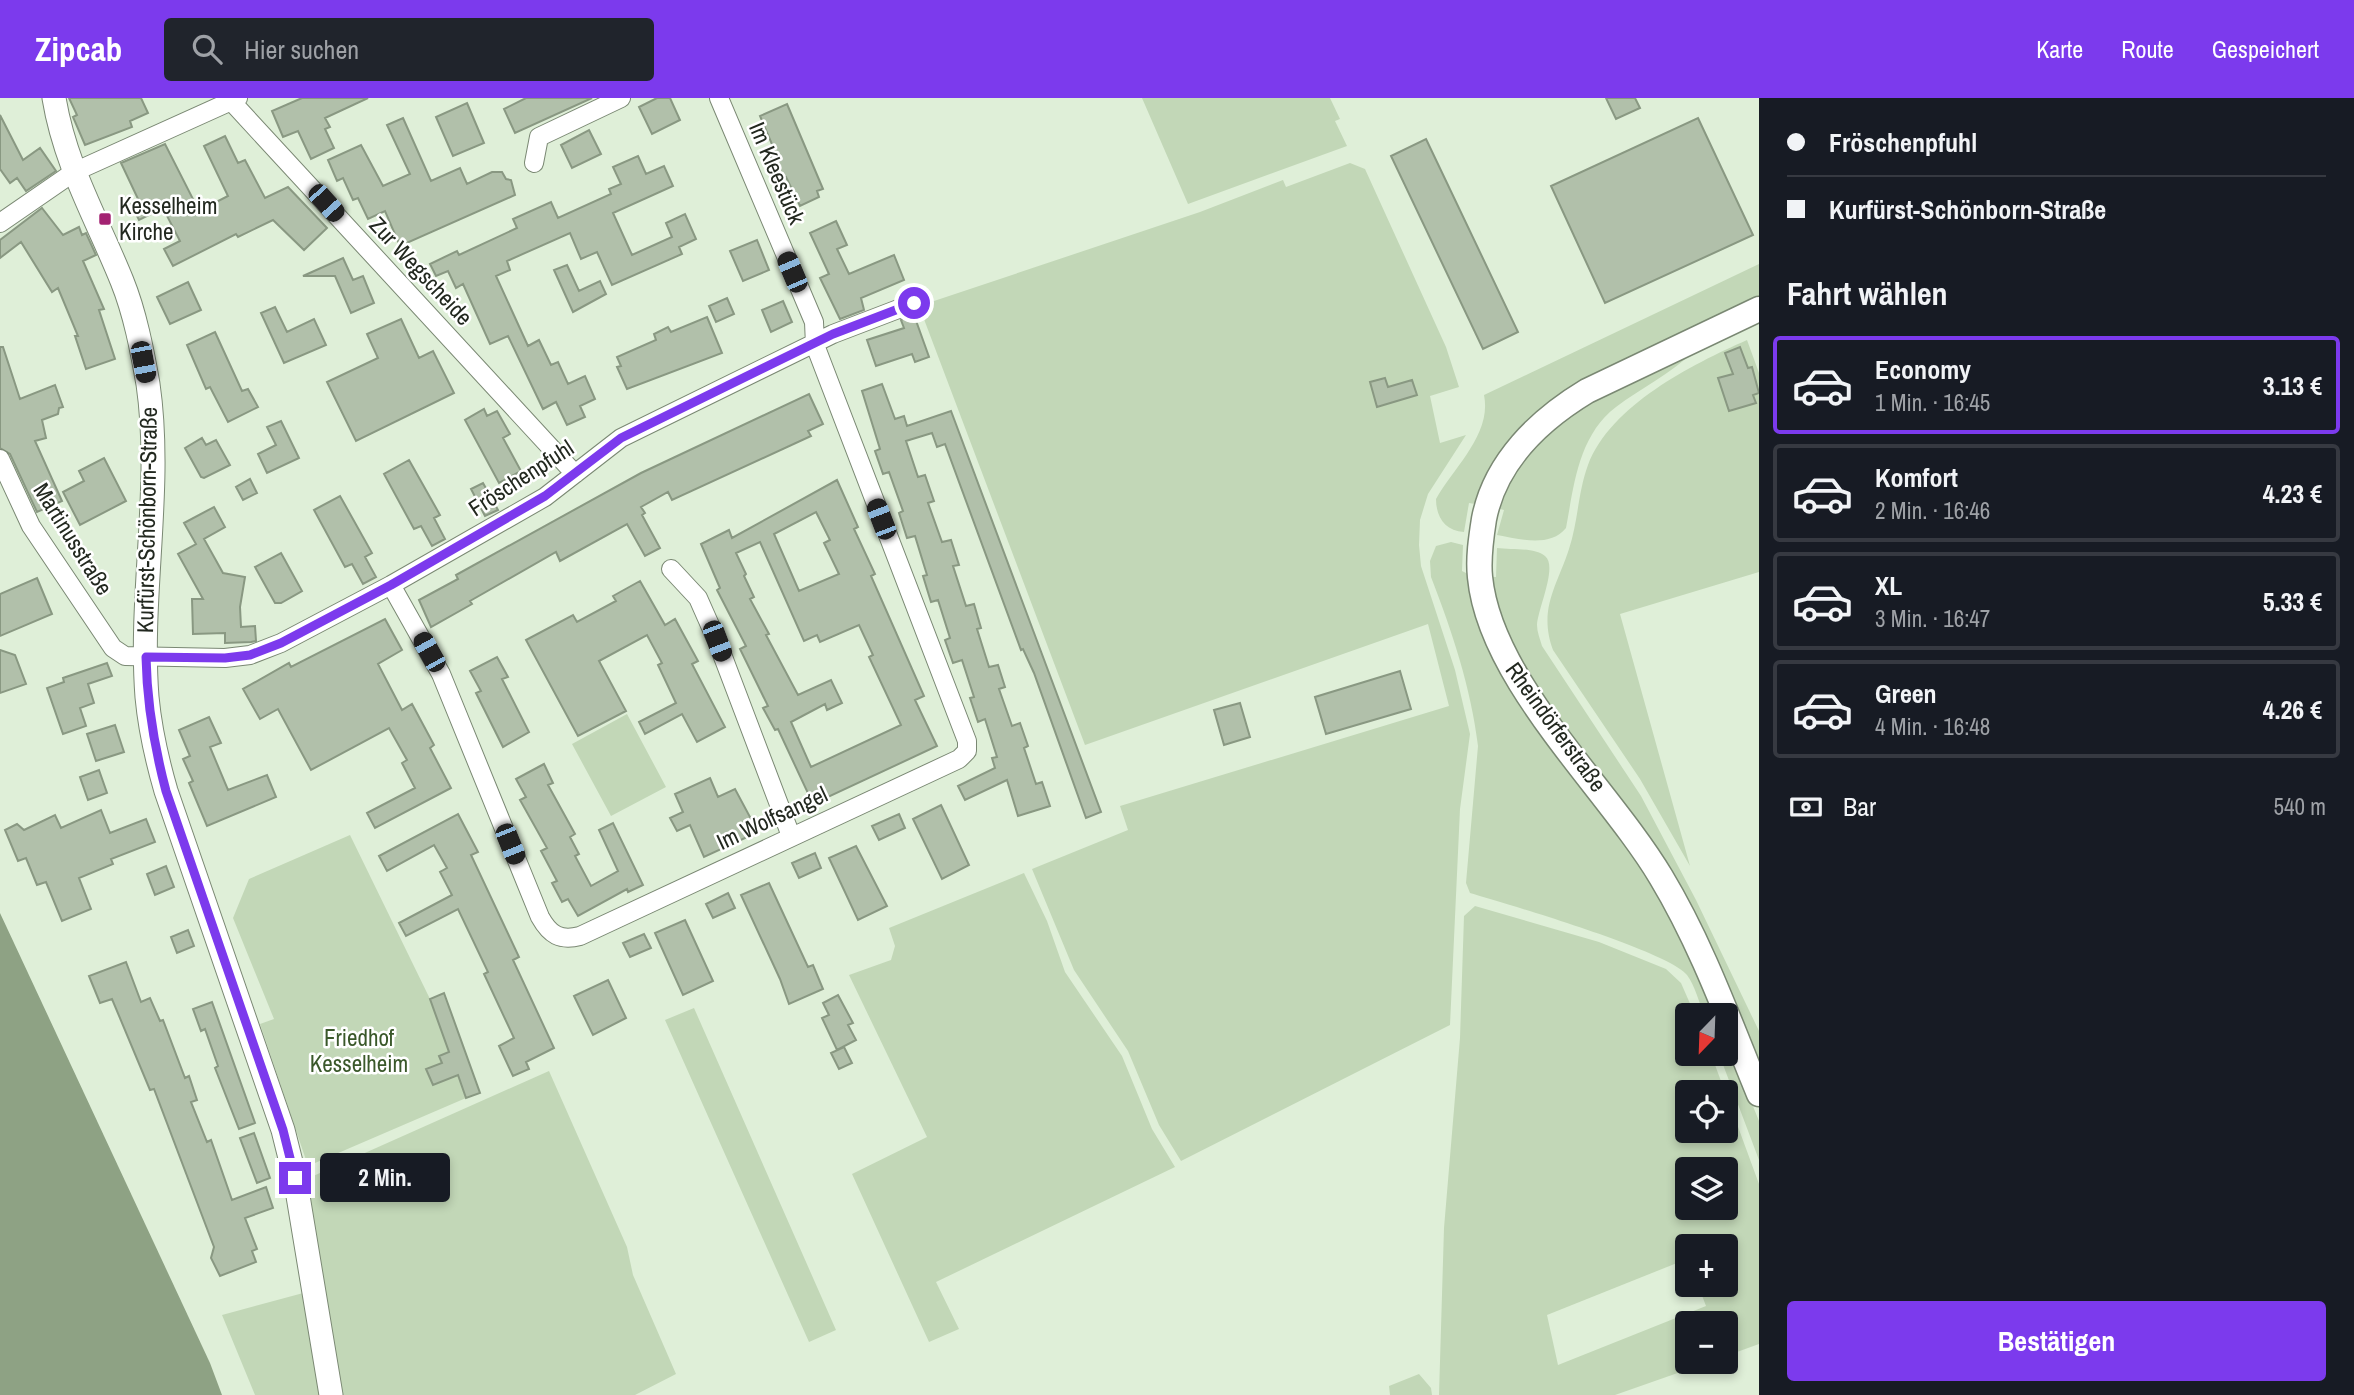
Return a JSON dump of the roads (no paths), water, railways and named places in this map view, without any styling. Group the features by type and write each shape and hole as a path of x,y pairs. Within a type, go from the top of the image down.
{"main road":[{"name":"Rheindörferstraße","path":"1759,309 1587,391 1560,407 1536,427 1515,451 1487,506 1479,575 1488,615 1514,673 1629,826 1662,878 1695,941 1759,1094"}],"street":[{"name":"Kurfürst-Schönborn-Straße","path":"54,98 60,134 74,172 123,285 148,386 152,438 146,657 147,697 153,744 166,791 283,1130 295,1178 331,1395"},
{"path":"534,163 539,137 621,98"},
{"name":"Im Kleestück","path":"719,98 814,322 815,345"},
{"path":"0,223 74,172 235,100"},
{"name":"Zur Wegscheide","path":"235,100 575,474"},
{"name":"Fröschenpfuhl","path":"146,657 225,658 250,655 281,643 391,585 545,496 621,438 833,334 914,303"},
{"name":"Im Wolfsangel","path":"391,585 441,674 540,918 547,929 557,937 569,939 580,936 959,759 967,751 967,741 815,345"},
{"name":"Martinusstraße","path":"0,459 7,496 31,526 113,648 125,656 146,657"},
{"path":"671,569 698,598 792,836"}],"place":[{"name":"Kesselheim Kirche","path":"105,219"}],"park label":[{"name":"Friedhof Kesselheim","path":"359,1051"}]}
